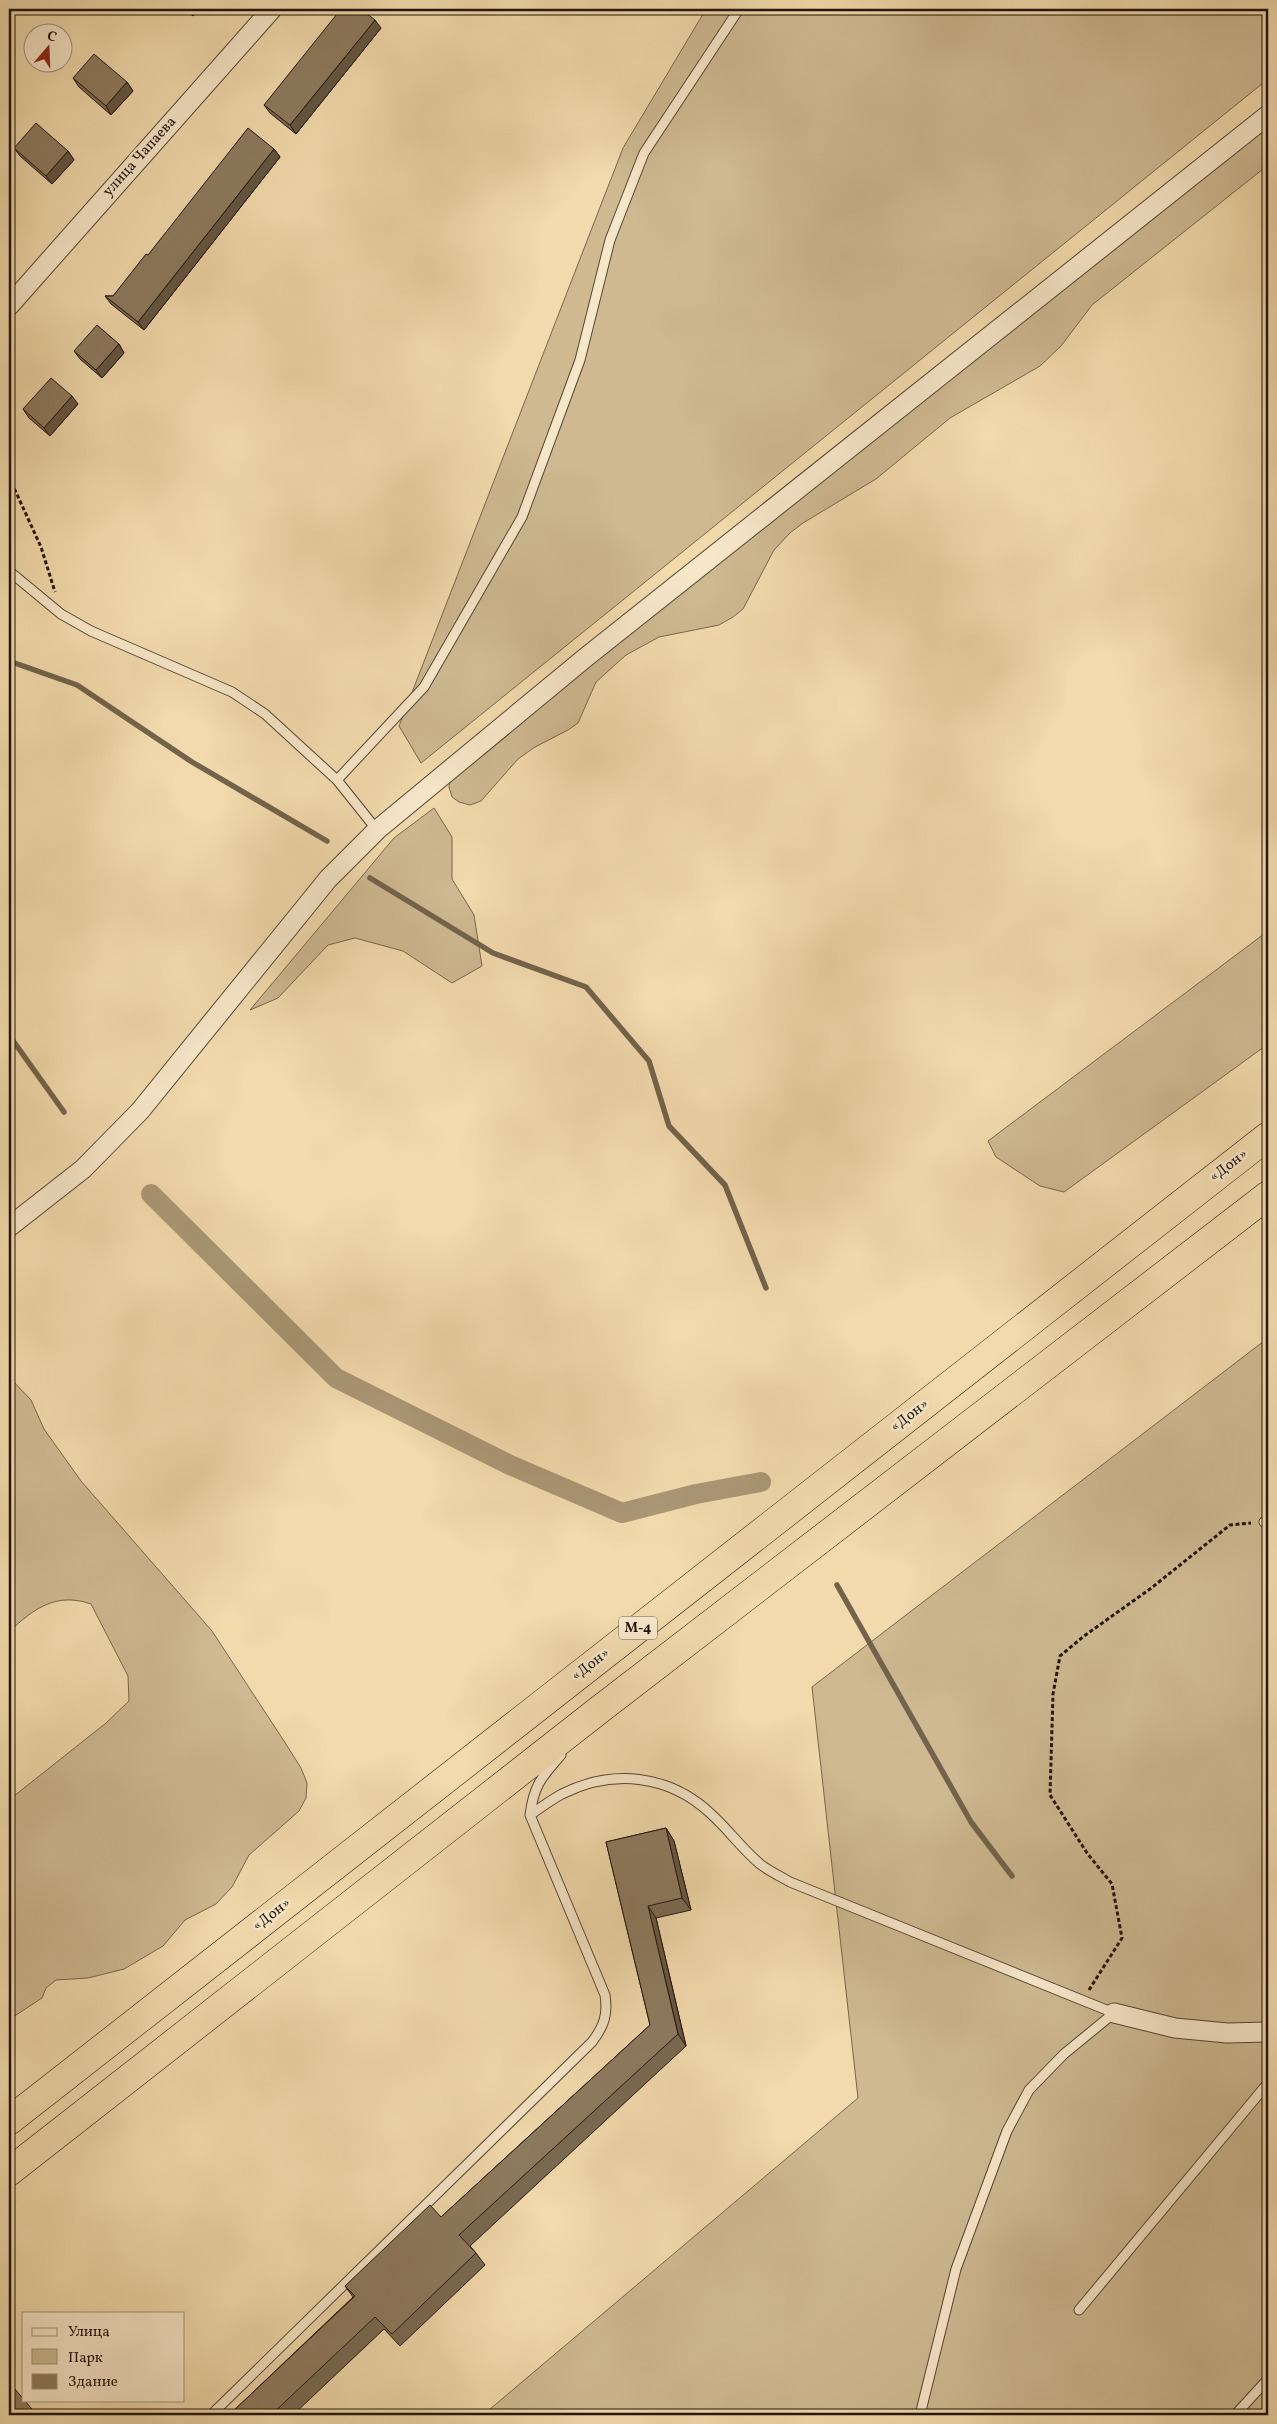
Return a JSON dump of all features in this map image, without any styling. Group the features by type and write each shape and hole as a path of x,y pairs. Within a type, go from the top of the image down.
{"highway":[{"name":"«Дон»","path":"9,2121 1268,1136"},
{"name":"М-4","path":"9,2172 599,1710 1268,1195"}],"street":[{"name":"улица Чапаева","path":"9,306 272,9"},
{"path":"9,1227 83,1169 140,1111 328,879 377,830 585,658 1268,115"},
{"path":"1114,2013 1175,2028 1227,2033 1268,2032"}],"lane":[{"path":"337,780 424,687 522,517 580,360 610,240 644,153 739,9"},
{"path":"9,571 62,614 91,631 232,692 265,714 337,780 377,830"},
{"path":"211,2415 592,2042 604,2026 607,2009 605,1996 530,1815 532,1793 540,1779 599,1710"},
{"path":"530,1815 562,1794 595,1782 629,1777 660,1784 690,1798 710,1812 760,1864 790,1882 1114,2013 1064,2054 1029,2090 1007,2131 956,2269 920,2415"},
{"path":"1079,2310 1268,2083"},
{"path":"1235,2415 1268,2379"}],"path":[{"path":"9,477 41,547 62,614"},
{"path":"1082,2000 1122,1938 1112,1884 1087,1853 1050,1794 1053,1694 1060,1656 1084,1636 1150,1589 1230,1525 1266,1523"}],"green space":[{"path":"706,9 1268,9 1268,79 421,763 399,726 623,148"},
{"path":"1268,127 1268,165 1092,305 1061,346 1040,366 950,418 876,479 803,523 790,533 774,550 743,609 733,617 719,625 659,637 626,655 596,682 578,723 535,747 518,759 481,801 470,805 459,802 452,797 449,787 450,779 455,771"},
{"path":"434,808 452,837 452,879 474,915 482,966 452,983 403,951 355,938 328,945 278,998 250,1010 394,838"},
{"path":"1268,931 1268,1044 1064,1192 1040,1186 996,1157 988,1141"},
{"path":"1268,1338 1268,2415 483,2415 858,2098 812,1687"},
{"path":"9,1377 31,1400 44,1429 81,1481 212,1631 301,1768 307,1783 306,1798 299,1811 249,1855 232,1887 216,1904 185,1920 163,1946 124,1969 88,1978 56,1980 46,1988 42,1998 13,2017 9,2017 9,1800 106,1723 129,1701 128,1676 91,1604 79,1601 57,1601 37,1609 9,1632"}],"building":[{"path":"341,9 361,9 375,20 290,125 264,105"},
{"path":"94,54 127,82 106,106 73,78"},
{"path":"36,123 68,151 46,176 14,148"},
{"path":"248,128 274,149 138,322 105,296 113,296 146,254 148,255"},
{"path":"97,325 119,344 96,370 74,351"},
{"path":"51,378 72,396 44,428 23,409"},
{"path":"666,1828 682,1898 648,1906 678,2034 459,2235 476,2253 392,2334 375,2317 271,2415 229,2415 355,2296 345,2286 430,2205 441,2217 650,2025 606,1842"},
{"path":"9,2382 22,2397 22,2402 26,2402 37,2415 9,2415"}],"waterway":[{"path":"9,661 77,685 192,762 327,841"},
{"path":"370,878 493,953 586,987 649,1061 669,1126 725,1185 766,1288"},
{"path":"9,1035 64,1112"},
{"path":"151,1194 336,1378 510,1465 622,1513 696,1494 761,1482"},
{"path":"837,1585 971,1822 1012,1876"}]}
